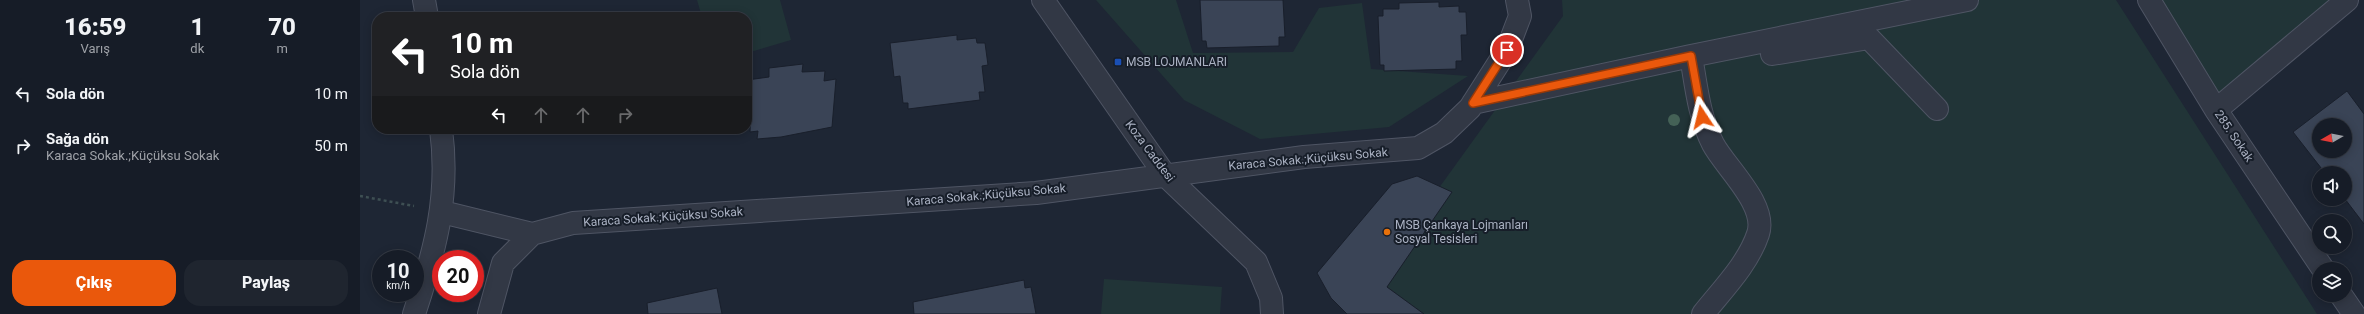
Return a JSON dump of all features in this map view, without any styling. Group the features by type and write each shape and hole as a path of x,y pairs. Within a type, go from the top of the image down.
{"street":[{"path":"424,0 426,12"},
{"name":"Koza Caddesi","path":"1043,0 1165,175 1256,262 1269,292 1272,314"},
{"name":"Karaca Sokak.;Küçüksu Sokak","path":"489,314 503,263 532,234 572,223 1036,193 1304,157 1418,148 1444,133 1473,103 1507,50 1520,16 1517,0"},
{"path":"1473,103 1697,54 1967,0"},
{"name":"285. Sokak","path":"2149,0 2216,110 2318,262"},
{"path":"2216,110 2347,0"},
{"path":"1697,54 1707,67 1869,38 1937,109"},
{"path":"1697,54 1702,117 1713,145 1744,187 1757,212 1759,233 1744,261 1703,314"},
{"path":"414,314 433,257 442,212 445,160 442,134"},
{"path":"442,212 532,234"},
{"path":"2346,302 2354,314"}],"path":[{"path":"360,196 442,212"}],"green space":[{"path":"697,0 780,0 791,40 752,52 752,12 701,12"},
{"path":"1096,0 1176,0 1193,53 1293,52 1319,8 1362,3 1371,69 1468,76 1389,127 1260,139 1184,100"},
{"path":"1562,0 2116,0 2317,314 1348,314 1563,16"},
{"path":"2149,0 2347,0 2216,110"},
{"path":"1104,279 1222,287 1220,314 1101,314"}],"building":[{"path":"1200,0 1283,0 1285,37 1279,37 1279,46 1207,48 1206,41 1202,41"},
{"path":"1439,2 1439,7 1459,6 1459,12 1466,12 1467,35 1461,35 1462,61 1456,61 1456,69 1384,71 1384,65 1380,65 1378,16 1383,16 1383,9 1399,9 1399,3"},
{"path":"957,35 957,40 976,38 977,43 985,43 988,65 982,66 985,92 979,92 980,100 908,109 908,103 903,103 900,76 894,77 890,43"},
{"path":"803,64 802,72 825,71 824,81 836,79 832,127 781,137 757,139 758,131 752,132 752,79 769,77 769,68"},
{"path":"2347,91 2364,114 2364,224 2350,206 2352,206 2352,166 2320,166 2313,158 2352,158 2352,118 2312,118 2312,156 2293,132"},
{"name":"MSB Çankaya Lojmanları Sosyal Tesisleri","path":"1417,176 1452,192 1387,287 1424,314 1347,314 1331,298 1317,273 1392,184"},
{"path":"1024,280 1025,288 1031,287 1036,314 914,314 913,302"},
{"path":"717,288 722,314 648,314 647,303"}],"place":[{"name":"MSB LOJMANLARI","path":"1118,62"},
{"name":"MSB Çankaya Lojmanları Sosyal Tesisleri","path":"1387,232"}],"route":[{"path":"1507,50 1473,103 1691,56 1702,117"}]}
